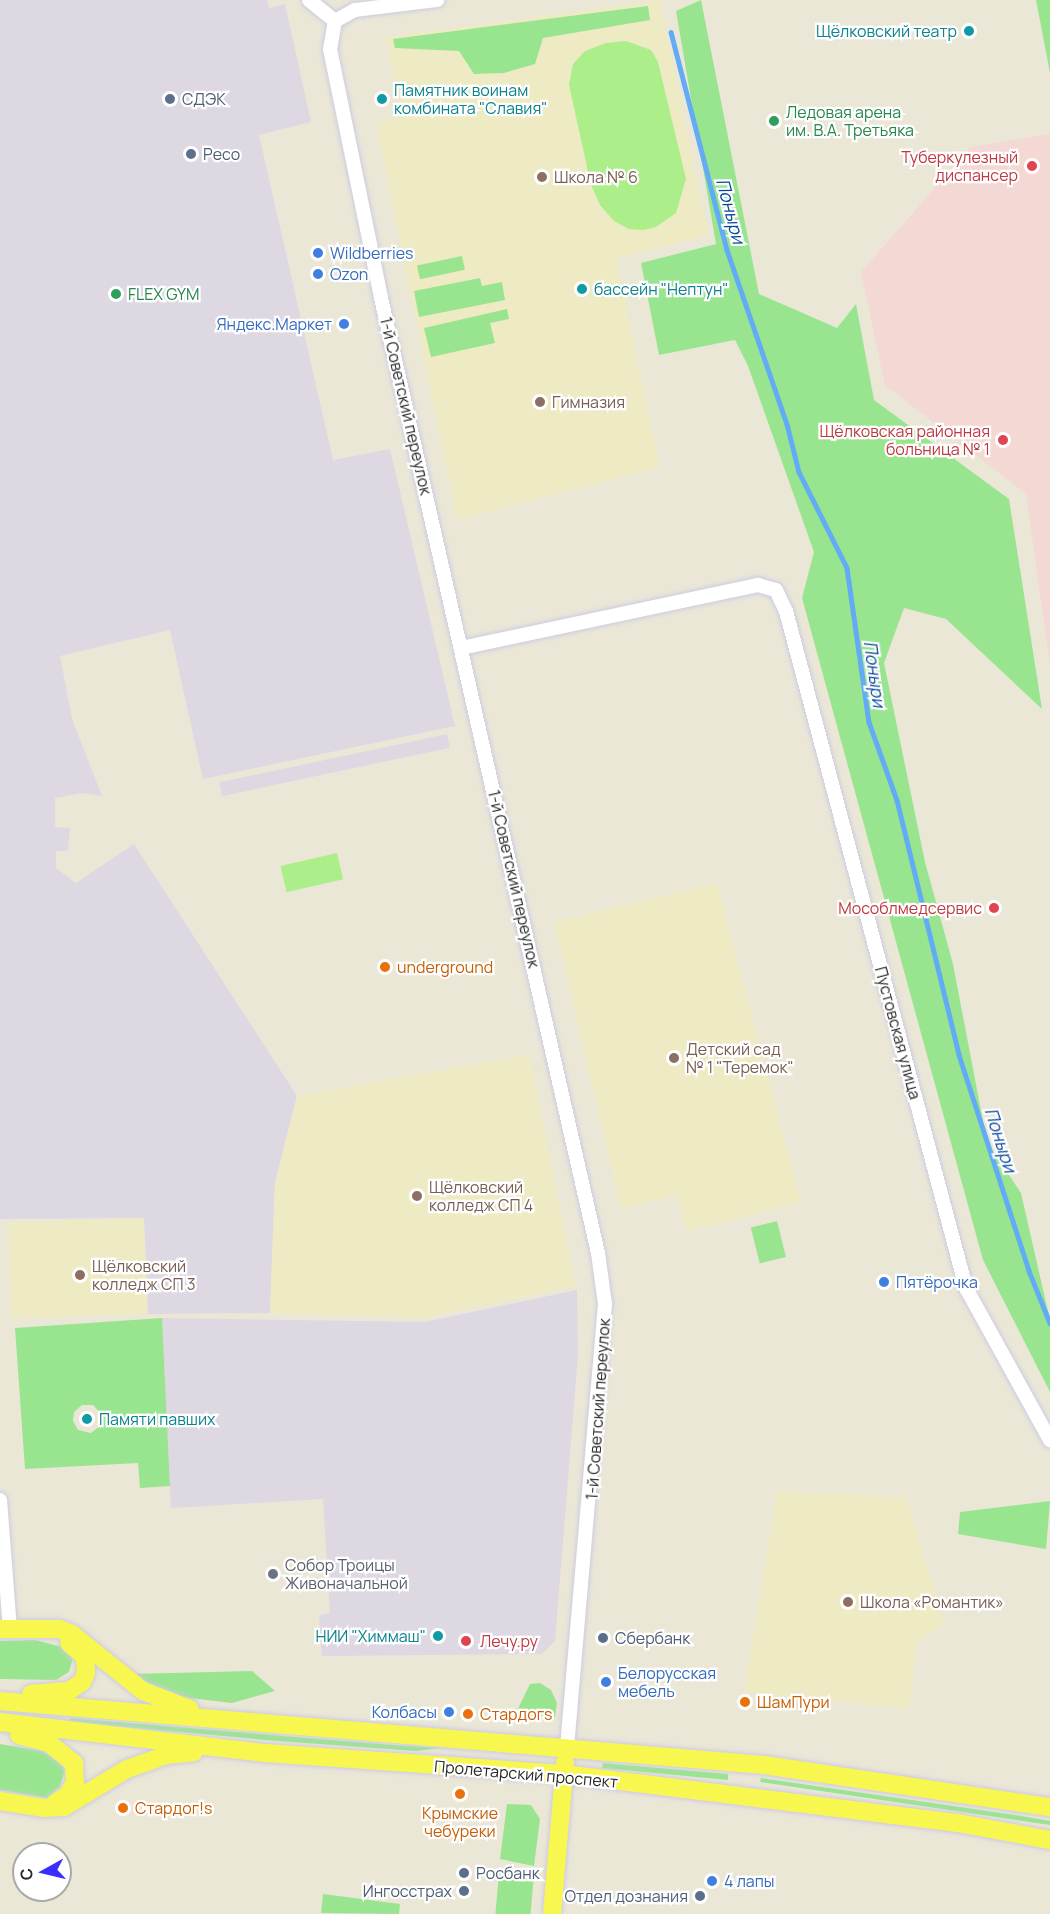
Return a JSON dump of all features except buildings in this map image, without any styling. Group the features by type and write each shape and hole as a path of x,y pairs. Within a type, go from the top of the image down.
{"main road":[{"path":"5,1629 31,1629 72,1634 154,1697 224,1717"},
{"path":"0,1694 69,1691 82,1682 86,1673 85,1657 80,1650 31,1629"},
{"name":"Пролетарский проспект","path":"0,1701 224,1717 764,1765 1050,1807"},
{"name":"Пролетарский проспект","path":"0,1722 224,1749 564,1774 958,1823 1050,1840"},
{"path":"0,1731 37,1738 71,1758 76,1776 72,1790 61,1801 44,1809"},
{"path":"552,1914 567,1747"},
{"path":"0,1801 44,1809 73,1803 127,1769 146,1761 224,1749"},
{"path":"760,1797 749,1779 754,1769 764,1765"}],"street":[{"path":"309,0 335,21 355,10 437,0"},
{"name":"1-й Советский переулок","path":"335,21 330,49 381,298 598,1253 605,1304 600,1394 567,1747"},
{"name":"Пустовская улица","path":"461,648 758,585 776,590 786,611 966,1288 1050,1440"},
{"path":"0,1500 5,1629"}],"shaded area":[{"path":"0,0 267,0 269,8 285,4 311,122 259,135 333,460 390,449 455,726 203,779 170,630 60,656 72,719 102,796 82,793 55,798 55,827 70,828 68,851 56,851 56,868 76,883 134,844 297,1096 275,1183 270,1313 148,1314 144,1218 0,1219"},
{"path":"660,0 708,235 616,259 660,467 457,520 376,123 402,118 386,37"},
{"name":"Щёлковская районная больница № 1","path":"1050,134 1050,665 1026,494 885,385 861,272 971,147"},
{"path":"447,734 450,748 222,796 219,782"},
{"name":"Детский сад № 1 \"Теремок\"","path":"717,883 801,1202 686,1232 677,1195 621,1209 554,922"},
{"name":"Щёлковский колледж СП 4","path":"529,1054 576,1286 423,1318 270,1313 275,1183 297,1096"},
{"name":"Щёлковский колледж СП 3","path":"144,1218 147,1314 11,1319 8,1223"},
{"path":"577,1290 578,1355 555,1641 542,1654 322,1656 319,1615 330,1613 323,1499 171,1508 162,1318 425,1322"},
{"name":"Школа «Романтик»","path":"777,1491 907,1497 944,1624 917,1643 909,1709 744,1692"}],"green space":[{"path":"701,0 759,294 837,328 856,304 874,400 1009,499 1042,709 946,619 904,608 884,663 925,862 953,964 987,1142 1021,1193 1050,1320 1050,1392 983,1260 802,598 814,552 748,366 735,340 659,355 641,263 716,244 676,11"},
{"path":"1036,0 1050,0 1050,73"},
{"path":"648,6 650,20 543,38 535,64 504,73 474,74 459,51 395,48 393,39"},
{"path":"626,41 651,50 658,62 686,179 676,213 656,227 644,230 629,229 614,221 600,205 591,185 569,85 573,64 585,51 606,43"},
{"path":"462,256 465,270 420,279 417,266"},
{"path":"480,278 482,286 502,282 505,300 419,317 414,291"},
{"path":"507,309 509,319 490,323 495,343 431,357 424,328"},
{"path":"337,853 343,879 287,892 280,866"},
{"path":"777,1221 786,1257 760,1263 751,1228"},
{"path":"162,1318 170,1486 140,1488 138,1463 25,1469 15,1328","holes":["82,1405 93,1405 102,1415 101,1425 91,1433 78,1430 73,1421 74,1412"]},
{"path":"1050,1501 1046,1549 958,1534 960,1512"},
{"path":"35,1640 70,1649 73,1658 69,1672 56,1680 0,1679 0,1641"},
{"path":"252,1671 275,1691 232,1703 172,1696 131,1674"},
{"path":"540,1683 551,1690 557,1703 555,1717 515,1715 530,1684"},
{"path":"70,1718 441,1748 416,1751 277,1741 70,1722"},
{"path":"0,1744 42,1751 60,1762 65,1771 60,1786 48,1798 0,1790"},
{"path":"603,1763 728,1774 728,1780 602,1768"},
{"path":"761,1778 1021,1816 1050,1821 1050,1825 760,1782"},
{"path":"507,1804 531,1805 540,1819 534,1866 500,1859"},
{"path":"499,1873 534,1876 531,1914 495,1914"},
{"path":"323,1894 400,1904 399,1914 321,1913"}],"waterway":[{"name":"Поныри","path":"671,32 727,250 787,424 799,472 847,568 869,722 897,800 959,1055 1029,1271 1050,1323"}],"place":[{"name":"Щёлковский театр","path":"969,31"},
{"name":"СДЭК","path":"170,99"},
{"name":"Памятник воинам комбината \"Славия\"","path":"382,99"},
{"name":"Ледовая арена им. В.А. Третьяка","path":"774,121"},
{"name":"Ресо","path":"191,154"},
{"name":"Туберкулезный диспансер","path":"1032,166"},
{"name":"Школа № 6","path":"542,177"},
{"name":"Wildberries","path":"318,253"},
{"name":"Ozon","path":"318,274"},
{"name":"бассейн \"Нептун\"","path":"582,289"},
{"name":"FLEX GYM","path":"116,294"},
{"name":"Яндекс.Маркет","path":"344,324"},
{"name":"Гимназия","path":"540,402"},
{"name":"Щёлковская районная больница № 1","path":"1003,440"},
{"name":"Мособлмедсервис","path":"994,908"},
{"name":"underground","path":"385,967"},
{"name":"Детский сад № 1 \"Теремок\"","path":"674,1058"},
{"name":"Щёлковский колледж СП 4","path":"417,1196"},
{"name":"Щёлковский колледж СП 3","path":"80,1275"},
{"name":"Пятёрочка","path":"884,1282"},
{"name":"Памяти павших","path":"87,1419"},
{"name":"Собор Троицы Живоначальной","path":"273,1574"},
{"name":"Школа «Романтик»","path":"848,1602"},
{"name":"НИИ \"Химмаш\"","path":"438,1636"},
{"name":"Сбербанк","path":"603,1638"},
{"name":"Лечу.ру","path":"466,1641"},
{"name":"Белорусская мебель","path":"606,1682"},
{"name":"ШамПури","path":"745,1702"},
{"name":"Колбасы","path":"449,1712"},
{"name":"Стардогs","path":"468,1714"},
{"name":"Крымские чебуреки","path":"460,1794"},
{"name":"Стардог!s","path":"123,1808"},
{"name":"Росбанк","path":"464,1873"},
{"name":"4 лапы","path":"712,1881"},
{"name":"Ингосстрах","path":"464,1891"},
{"name":"Отдел дознания","path":"700,1896"}]}
